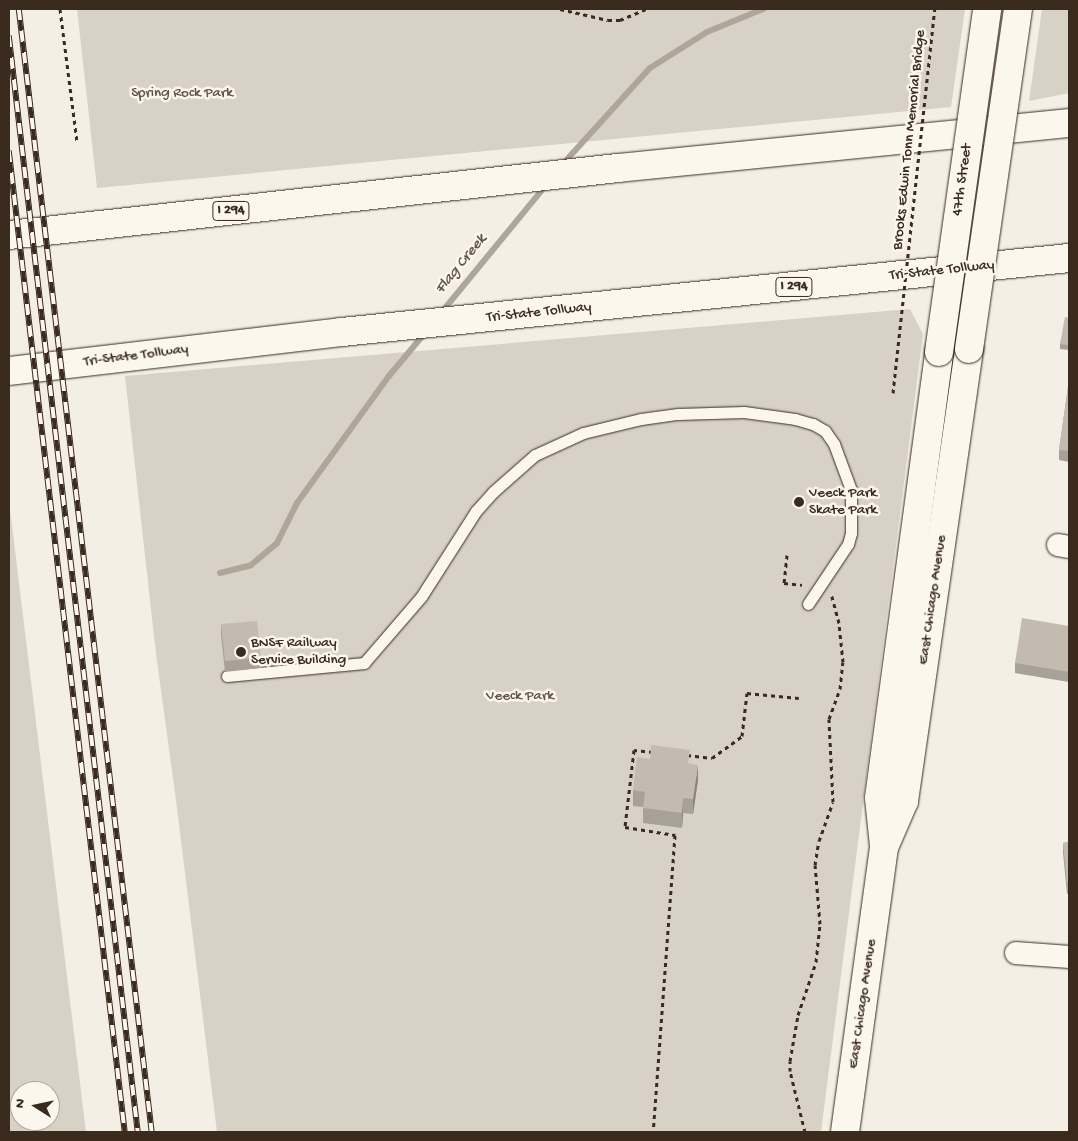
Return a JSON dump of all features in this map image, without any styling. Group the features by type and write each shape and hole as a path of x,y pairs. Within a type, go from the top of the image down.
{"main road":[{"name":"47th Street","path":"939,352 987,9"},
{"name":"47th Street","path":"969,349 1018,9"},
{"name":"I 294","path":"9,235 618,168 1069,123"},
{"name":"Tri-State Tollway","path":"9,371 342,332 1069,258"},
{"name":"East Chicago Avenue","path":"884,846 904,801 969,349"},
{"name":"East Chicago Avenue","path":"845,1132 884,846 879,798 939,352"}],"street":[{"path":"1016,953 1069,957"}],"lane":[{"path":"227,676 364,662 421,597 464,527 493,492 535,456 583,433 641,419 678,414 744,412 795,419 813,424 825,431 834,444 848,479 852,520 848,544 808,604"}],"path":[{"path":"60,9 77,141"},
{"path":"560,9 608,20 620,20 646,9"},
{"name":"Brooks Edwin Tonn Memorial Bridge","path":"893,393 936,9"},
{"path":"787,555 784,583 825,588 831,594 839,622 843,662 840,689 829,719 833,802 818,846 814,865 820,924 816,962 798,1015 791,1051 790,1071 805,1132"},
{"path":"682,755 712,758 742,736 747,693 799,698"},
{"path":"653,1132 675,835 625,827 634,750 663,753"}],"green space":[{"name":"Spring Rock Park","path":"77,9 965,9 951,107 97,188"},
{"path":"1042,9 1069,9 1069,93 1029,101"},
{"name":"Veeck Park","path":"910,309 923,334 821,1132 217,1132 156,654 125,376"},
{"path":"9,501 86,1132 9,1132"}],"building":[{"path":"1065,317 1069,318 1069,345 1060,344"},
{"path":"1069,380 1069,451 1059,450"},
{"path":"1022,618 1069,626 1069,672 1015,663"},
{"name":"BNSF Railway Service Building","path":"257,621 261,658 225,661 221,624"},
{"path":"651,745 690,750 688,763 698,765 693,799 683,798 682,813 643,808 645,792 633,790 637,757 650,759"},
{"path":"1069,842 1069,883 1067,883 1063,843"}],"waterway":[{"name":"Flag Creek","path":"561,166 650,68 707,32 763,9"},
{"name":"Flag Creek","path":"441,313 547,184"},
{"name":"Flag Creek","path":"220,573 251,565 277,543 297,503 389,376 425,333"}],"railway":[{"path":"19,9 152,1132"},
{"path":"9,36 138,1132"},
{"path":"9,151 125,1132"}],"place":[{"name":"Veeck Park Skate Park","path":"799,502"},
{"name":"BNSF Railway Service Building","path":"241,652"}]}
